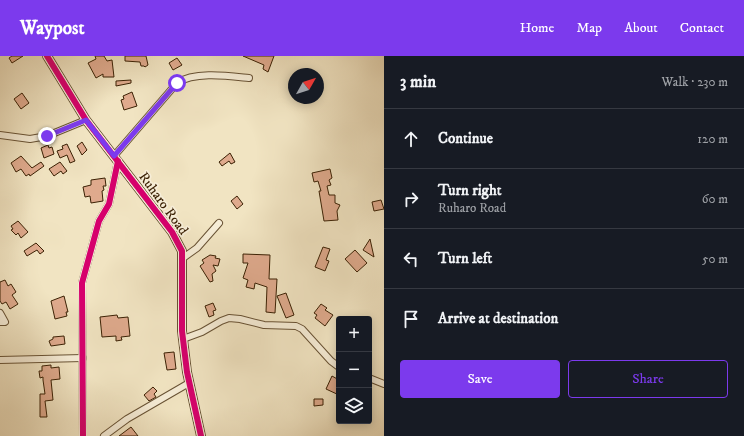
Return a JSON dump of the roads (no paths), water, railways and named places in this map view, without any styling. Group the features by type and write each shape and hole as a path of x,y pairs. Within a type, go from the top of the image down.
{"street":[{"name":"Ruharo Road","path":"47,56 86,120 172,232 180,245 183,258 183,338 189,383 196,420 201,436"},
{"path":"83,436 83,280 99,221 109,204 116,159 177,83 187,77 220,76 250,78"},
{"path":"0,135 30,139 47,136 86,120"},
{"path":"183,258 197,248 219,223"},
{"path":"0,313 5,322 0,322"},
{"path":"183,338 202,332 221,320 229,318 264,325 296,326 302,329 336,365"},
{"path":"0,360 83,358"},
{"path":"372,379 384,384"},
{"path":"104,436 127,419 189,383"}]}
